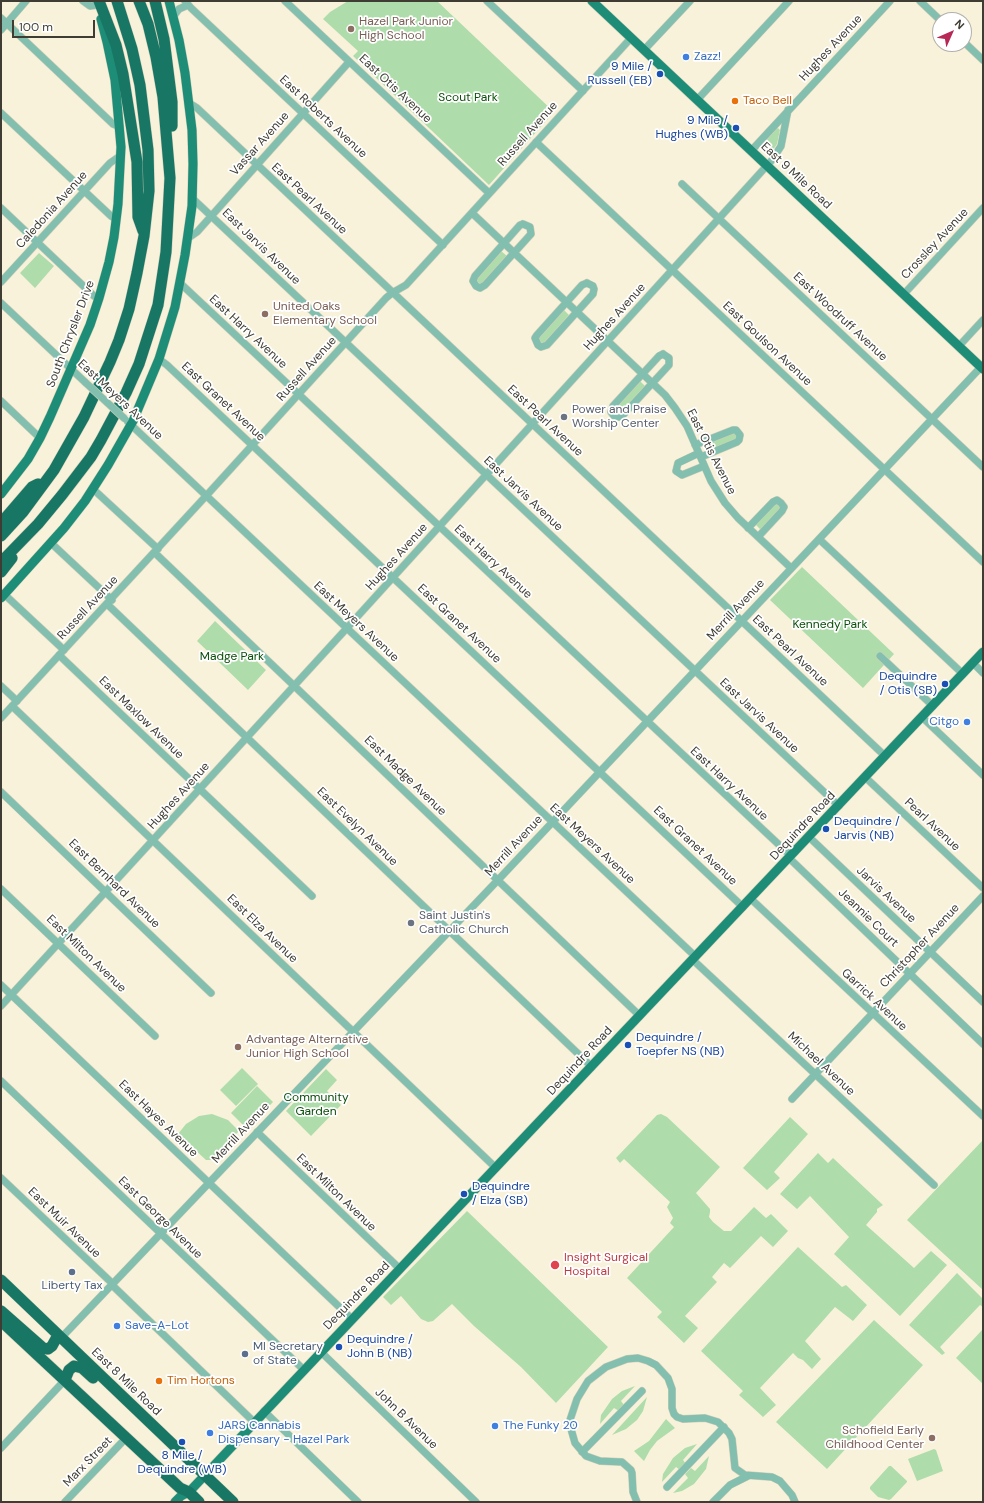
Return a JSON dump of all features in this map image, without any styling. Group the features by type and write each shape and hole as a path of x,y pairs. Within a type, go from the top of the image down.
{"highway":[{"path":"1,536 23,512 54,470 84,418 113,355 129,309 144,236 149,191 148,150 140,85 132,49 117,1"},
{"path":"139,1 148,24 156,57 163,97 170,178"},
{"path":"1,572 91,457 108,430 139,364 158,305 166,252 172,102 164,39 155,1"},
{"path":"97,2 116,45 122,74 137,162 138,217 144,236"},
{"path":"1,523 32,488 54,470"},
{"path":"1,562 38,524"},
{"name":"East 8 Mile Road","path":"1,1280 233,1502"},
{"path":"1,1290 22,1300"},
{"path":"1,1311 43,1348 48,1349 60,1337"},
{"path":"2,1323 180,1488 190,1493 199,1502"},
{"path":"64,1380 68,1371 72,1367 76,1366 82,1368 175,1457 194,1465"}],"main road":[{"path":"3,596 51,543 93,489 159,359 180,284 192,198 192,135 184,68 169,1"},
{"name":"East 9 Mile Road","path":"592,1 982,368"},
{"name":"South Chrysler Drive","path":"1,494 28,459 40,438 71,369 99,298 109,262 120,186 120,127 115,80 97,2"},
{"name":"Dequindre Road","path":"175,1502 181,1496 190,1493 204,1475 264,1411 592,1067 983,652"}],"street":[{"path":"1,30 4,21 26,1"},
{"path":"83,1 90,6 97,2"},
{"name":"East Otis Avenue","path":"284,1 489,194"},
{"path":"487,1 583,91"},
{"path":"644,50 690,1"},
{"path":"697,100 789,1"},
{"name":"Hughes Avenue","path":"751,151 890,1"},
{"path":"920,1 932,12"},
{"name":"East Roberts Avenue","path":"173,16 187,3 443,245"},
{"path":"4,21 111,122 120,127"},
{"name":"Russell Avenue","path":"1,718 392,293 406,285 631,38"},
{"path":"972,50 983,60"},
{"name":"Vassar Avenue","path":"187,239 197,232 349,62"},
{"name":"East Pearl Avenue","path":"189,103 886,756"},
{"name":"Hughes Avenue","path":"1,1006 767,166 781,146 788,110"},
{"path":"1,113 116,219"},
{"name":"East Goulson Avenue","path":"536,142 983,562"},
{"name":"Caledonia Avenue","path":"1,282 110,163 120,156"},
{"name":"East Woodruff Avenue","path":"682,184 983,467"},
{"name":"East Jarvis Avenue","path":"192,198 212,215 225,229 838,806"},
{"path":"1,208 94,296 99,298"},
{"name":"Crossley Avenue","path":"904,294 983,208"},
{"name":"East Otis Avenue","path":"472,213 668,398 682,417 711,481 725,503 748,528 791,568"},
{"path":"523,224 530,227 531,234 514,253 485,285 480,288 476,286 473,281 474,276 520,225 523,224"},
{"path":"587,283 593,286 594,292 577,312 547,345 541,347 538,346 535,338 537,335 567,302 587,283"},
{"name":"East Harry Avenue","path":"180,284 299,394 790,857"},
{"name":"East Meyers Avenue","path":"1,303 695,958"},
{"path":"959,346 983,320"},
{"path":"663,354 668,356 670,360 669,365 653,383 623,415 619,417 614,416 611,412 613,406 642,373 659,356 663,354"},
{"name":"East Granet Avenue","path":"159,359 253,445 743,907"},
{"name":"Merrill Avenue","path":"60,1337 161,1234 498,880 791,568 982,368"},
{"path":"1,401 40,438"},
{"path":"696,445 734,430 736,430 740,435 740,440 737,442 678,463 676,471 682,475 704,466"},
{"name":"East Madge Avenue","path":"93,489 294,686 640,1016"},
{"path":"748,528 773,502 777,500 781,503 784,507 782,511 758,537"},
{"path":"819,539 963,674"},
{"name":"East Evelyn Avenue","path":"51,543 247,738 592,1067"},
{"name":"East Maxlow Avenue","path":"3,596 200,789 312,896"},
{"path":"880,656 933,706"},
{"path":"973,663 983,673"},
{"name":"East Elza Avenue","path":"1,686 14,704 153,840 496,1168"},
{"path":"922,717 983,775"},
{"name":"Pearl Avenue","path":"865,777 983,888"},
{"name":"East Bernhard Avenue","path":"1,792 211,993"},
{"name":"Jarvis Avenue","path":"809,837 983,1002"},
{"name":"Jeannie Court","path":"790,857 983,1044"},
{"name":"East Milton Avenue","path":"1,889 156,1036"},
{"name":"Christopher Avenue","path":"792,1099 983,896"},
{"name":"Garrick Avenue","path":"751,899 983,1116"},
{"name":"Michael Avenue","path":"695,958 815,1074 934,1185"},
{"name":"East Hayes Avenue","path":"1,985 352,1319"},
{"name":"East George Avenue","path":"1,1081 304,1370"},
{"name":"East Milton Avenue","path":"257,1132 400,1269"},
{"name":"East Muir Avenue","path":"1,1178 254,1422"},
{"name":"John B Avenue","path":"321,1352 476,1502"},
{"path":"637,1502 633,1492 632,1473 625,1464 618,1461 600,1461 586,1456 575,1443 570,1420 577,1399 588,1381 606,1367 626,1359 638,1358 648,1360 663,1371 668,1378 672,1389 672,1408 677,1417 712,1419 724,1427 732,1439 735,1468 730,1485"},
{"path":"1,1448 64,1380"},
{"path":"582,1452 642,1391"},
{"path":"264,1411 358,1502"},
{"path":"667,1488 724,1427"},
{"name":"Marx Street","path":"65,1502 126,1438"},
{"path":"735,1468 740,1473 748,1476 772,1477 780,1481 792,1495 795,1502"},
{"path":"712,1502 730,1485 748,1476"}],"green space":[{"name":"Scout Park","path":"348,1 437,1 554,112 489,185 353,56 358,51 323,19 330,12"},
{"path":"778,128 780,130 777,144 769,156 767,154 770,150 769,147 766,146 762,149 760,148"},
{"path":"501,251 507,256 482,283 479,284 476,279"},
{"path":"39,253 54,266 35,288 20,273"},
{"path":"564,310 569,315 545,342 541,343 539,338"},
{"path":"640,381 645,386 620,413 618,414 615,412 615,408"},
{"path":"734,433 737,436 736,439 707,452 704,445"},
{"path":"775,504 779,505 780,508 761,530 755,524"},
{"name":"Kennedy Park","path":"802,567 894,654 863,688 770,600"},
{"name":"Madge Park","path":"215,621 266,670 248,690 197,641"},
{"path":"242,1068 258,1084 236,1106 220,1090"},
{"name":"Community Garden","path":"326,1069 337,1080 327,1091 341,1105 311,1136 286,1111"},
{"path":"257,1086 273,1102 247,1129 231,1113"},
{"path":"212,1114 228,1120 239,1131 211,1160 206,1160 178,1134 186,1124 199,1116"},
{"path":"661,1114 667,1117 720,1167 696,1193 710,1209 709,1217 713,1222 724,1231 731,1231 754,1207 766,1218 771,1214 788,1231 773,1247 761,1236 730,1268 724,1263 712,1277 717,1282 685,1316 698,1328 684,1343 657,1317 662,1312 627,1278 674,1227 670,1223 673,1218 667,1207 670,1202 624,1159 620,1163 616,1158 657,1115"},
{"path":"790,1117 808,1134 774,1172 780,1178 767,1190 743,1168"},
{"path":"983,1140 983,1290 907,1220"},
{"path":"818,1153 828,1163 833,1158 883,1205 877,1209 877,1212 866,1225 914,1268 931,1251 947,1265 900,1316 834,1254 849,1237 810,1196 797,1209 780,1194"},
{"path":"467,1211 608,1347 556,1403 521,1367 474,1326 452,1304 433,1321 428,1322 421,1319 401,1296 391,1305 383,1297"},
{"path":"798,1247 842,1287 846,1285 867,1305 853,1321 835,1307 805,1341 821,1359 812,1369 793,1353 760,1388 776,1405 763,1417 739,1395 743,1391 701,1351"},
{"path":"957,1273 983,1299 983,1307 980,1305 940,1347 945,1353 942,1355 909,1325"},
{"path":"874,1320 923,1365 827,1469 776,1422"},
{"path":"983,1329 983,1384 956,1358"},
{"path":"635,1386 621,1401 624,1405 619,1411 614,1408 600,1424 601,1415 612,1399 622,1391"},
{"path":"647,1397 643,1411 637,1420 626,1429 612,1435"},
{"path":"666,1419 675,1428 657,1441 644,1461 634,1451 649,1441"},
{"path":"697,1444 683,1460 686,1464 680,1470 676,1467 662,1482 663,1474 673,1458 685,1448"},
{"path":"934,1449 936,1450 943,1471 917,1481 908,1459"},
{"path":"709,1456 706,1469 694,1484 682,1491 673,1493 688,1478 685,1474 691,1468 695,1471"},
{"path":"889,1466 891,1466 907,1482 889,1500 878,1497 870,1489 870,1487"}],"place":[{"name":"Hazel Park Junior High School","path":"351,29"},
{"name":"Zazz!","path":"686,57"},
{"name":"9 Mile / Russell (EB)","path":"660,74"},
{"name":"Taco Bell","path":"735,101"},
{"name":"9 Mile / Hughes (WB)","path":"736,128"},
{"name":"United Oaks Elementary School","path":"265,314"},
{"name":"Power and Praise Worship Center","path":"564,417"},
{"name":"Dequindre / Otis (SB)","path":"945,684"},
{"name":"Citgo","path":"967,722"},
{"name":"Dequindre / Jarvis (NB)","path":"826,829"},
{"name":"Saint Justin's Catholic Church","path":"411,923"},
{"name":"Dequindre / Toepfer NS (NB)","path":"628,1045"},
{"name":"Advantage Alternative Junior High School","path":"238,1047"},
{"name":"Dequindre / Elza (SB)","path":"464,1194"},
{"name":"Insight Surgical Hospital","path":"555,1265"},
{"name":"Liberty Tax","path":"72,1272"},
{"name":"Save-A-Lot","path":"117,1326"},
{"name":"Dequindre / John B (NB)","path":"339,1347"},
{"name":"MI Secretary of State","path":"245,1354"},
{"name":"Tim Hortons","path":"159,1381"},
{"name":"The Funky 20","path":"495,1426"},
{"name":"JARS Cannabis Dispensary - Hazel Park","path":"210,1433"},
{"name":"Schofield Early Childhood Center","path":"932,1438"},
{"name":"8 Mile / Dequindre (WB)","path":"182,1442"}]}
